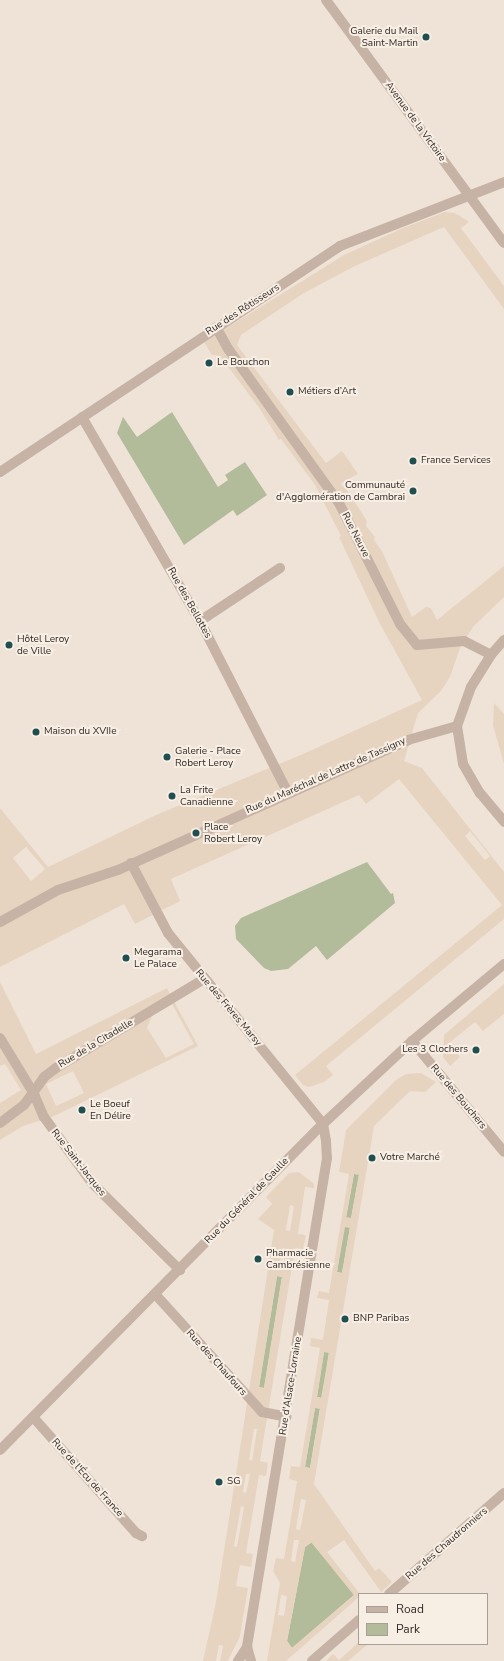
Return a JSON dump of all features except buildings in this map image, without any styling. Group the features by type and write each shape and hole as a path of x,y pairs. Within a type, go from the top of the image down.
{"street":[{"name":"Avenue de la Victoire","path":"326,0 504,243"},
{"name":"Rue des Rôtisseurs","path":"0,472 340,246 470,197 504,182"},
{"name":"Rue Neuve","path":"216,327 229,350 339,503 400,624 417,645 464,641 491,655"},
{"name":"Rue des Bellottes","path":"82,417 200,621 288,793"},
{"path":"200,621 280,568"},
{"path":"504,640 491,655 472,687 457,726 463,764 480,793 504,822"},
{"name":"Rue du Maréchal de Lattre de Tassigny","path":"0,922 58,890 106,874 425,733 457,726"},
{"name":"Rue des Frères Marsy","path":"131,863 168,933 323,1124"},
{"name":"Rue du Général de Gaulle","path":"0,1450 323,1124 412,1041 504,964"},
{"name":"Rue de la Citadelle","path":"0,1123 16,1113 34,1094 44,1077 56,1068 204,979"},
{"name":"Rue Saint-Jacques","path":"0,1038 34,1094 44,1117 92,1183 180,1270"},
{"name":"Rue des Bouchers","path":"412,1041 504,1152"},
{"name":"Rue d'Alsace-Lorraine","path":"238,1661 247,1647 287,1417 327,1158 323,1124"},
{"name":"Rue des Chaufours","path":"155,1294 262,1412 287,1417"},
{"name":"Rue de l'Écu de France","path":"33,1417 136,1533 142,1536"},
{"name":"Rue des Chaudronniers","path":"390,1593 504,1493"},
{"path":"312,1661 358,1621"},
{"name":"Rue d'Alsace-Lorraine","path":"247,1647 251,1661"}],"green space":[{"path":"172,412 218,487 228,480 225,475 245,462 267,495 237,516 233,510 184,545 117,433 123,417 137,437"},
{"path":"367,862 391,894 393,893 395,903 327,960 316,946 288,969 271,971 264,968 236,939 235,926 241,918"},
{"path":"354,1174 359,1174 351,1219 346,1218"},
{"path":"344,1227 350,1227 342,1273 337,1272"},
{"path":"277,1276 282,1277 264,1388 259,1387"},
{"path":"324,1352 329,1352 322,1398 317,1397"},
{"path":"315,1408 320,1408 310,1468 305,1467"},
{"path":"312,1542 354,1595 292,1648 287,1641 305,1547"}],"shaded area":[{"path":"445,212 455,213 469,222 461,228 504,286 504,309 444,227 355,266 304,293 241,335 237,345 326,463 342,451 358,474 341,483 342,486 345,487 367,521 366,526 375,537 374,540 382,551 412,617 426,607 431,608 437,620 504,566 504,597 473,627 460,648 450,677 441,691 418,713 404,761 422,768 504,872 504,919 326,1066 333,1075 324,1082 309,1087 303,1085 295,1075 502,905 399,779 366,804 359,795 171,879 180,901 135,924 124,904 0,967 0,808 48,867 156,815 303,754 422,700 379,622 339,537 341,536 315,485 281,439 279,440 260,409 220,356 212,355 204,342 344,255 403,228","holes":["470,831 490,856 485,860 465,836","26,847 45,869 31,881 13,858"]},
{"path":"494,703 504,714 504,764 493,725"},
{"path":"0,982 36,1054 167,988 198,1046 52,1117 23,1126 0,1140 0,1103 21,1090 5,1064 0,1066","holes":["172,1004 194,1044 166,1058 147,1028 152,1016","73,1071 84,1093 56,1106 46,1084"]},
{"path":"504,984 504,1014 483,1031 475,1022 449,1043 460,1057 450,1066 443,1057 444,1035"},
{"path":"421,1073 436,1082 425,1092 410,1091 374,1126 314,1484 375,1571 379,1568 392,1582 381,1592 344,1540 327,1552 359,1593 358,1598 286,1661 267,1661 280,1583 273,1571 276,1558 284,1559 297,1481 289,1479 291,1466 300,1467 320,1348 310,1346 311,1338 323,1340 329,1300 317,1298 319,1291 329,1293 349,1174 339,1172 346,1130 396,1080 406,1074","holes":["354,1174 359,1175 351,1218 346,1217","345,1227 350,1228 342,1273 337,1272","324,1352 329,1353 321,1398 317,1397","315,1408 320,1409 310,1468 305,1467","301,1499 306,1500 300,1530 296,1529","294,1540 299,1540 295,1562 291,1561","311,1542 354,1595 292,1648 287,1641 305,1547","281,1595 287,1596 284,1616 278,1615"]},
{"path":"299,1172 314,1184 314,1188 305,1187 298,1234 306,1235 303,1249 295,1248 260,1461 268,1463 266,1476 259,1475 246,1553 253,1554 251,1567 240,1565 236,1586 248,1588 240,1636 228,1661 220,1661 223,1646 219,1645 216,1661 203,1661 216,1602 274,1230 258,1219 272,1204 266,1197 289,1173","holes":["290,1205 294,1206 290,1231 286,1230","283,1248 286,1249 283,1267 279,1266","277,1276 282,1277 264,1388 259,1387","254,1429 257,1429 252,1461 249,1460","246,1474 250,1474 246,1493 243,1492","241,1506 244,1507 237,1547 234,1546"]},
{"path":"358,1643 358,1645 367,1645 348,1661 326,1661 333,1654 339,1660"}],"place":[{"name":"Galerie du Mail Saint-Martin","path":"426,37"},
{"name":"Le Bouchon","path":"209,363"},
{"name":"Métiers d’Art","path":"290,392"},
{"name":"France Services","path":"413,461"},
{"name":"Communauté d'Agglomération de Cambrai","path":"413,491"},
{"name":"Hôtel Leroy de Ville","path":"9,645"},
{"name":"Maison du XVIIe","path":"36,732"},
{"name":"Galerie - Place Robert Leroy","path":"167,757"},
{"name":"La Frite Canadienne","path":"172,796"},
{"name":"Place Robert Leroy","path":"196,833"},
{"name":"Megarama Le Palace","path":"126,958"},
{"name":"Les 3 Clochers","path":"476,1050"},
{"name":"Le Boeuf En Délire","path":"82,1110"},
{"name":"Votre Marché","path":"372,1158"},
{"name":"Pharmacie Cambrésienne","path":"258,1259"},
{"name":"BNP Paribas","path":"345,1319"},
{"name":"SG","path":"219,1482"}]}
